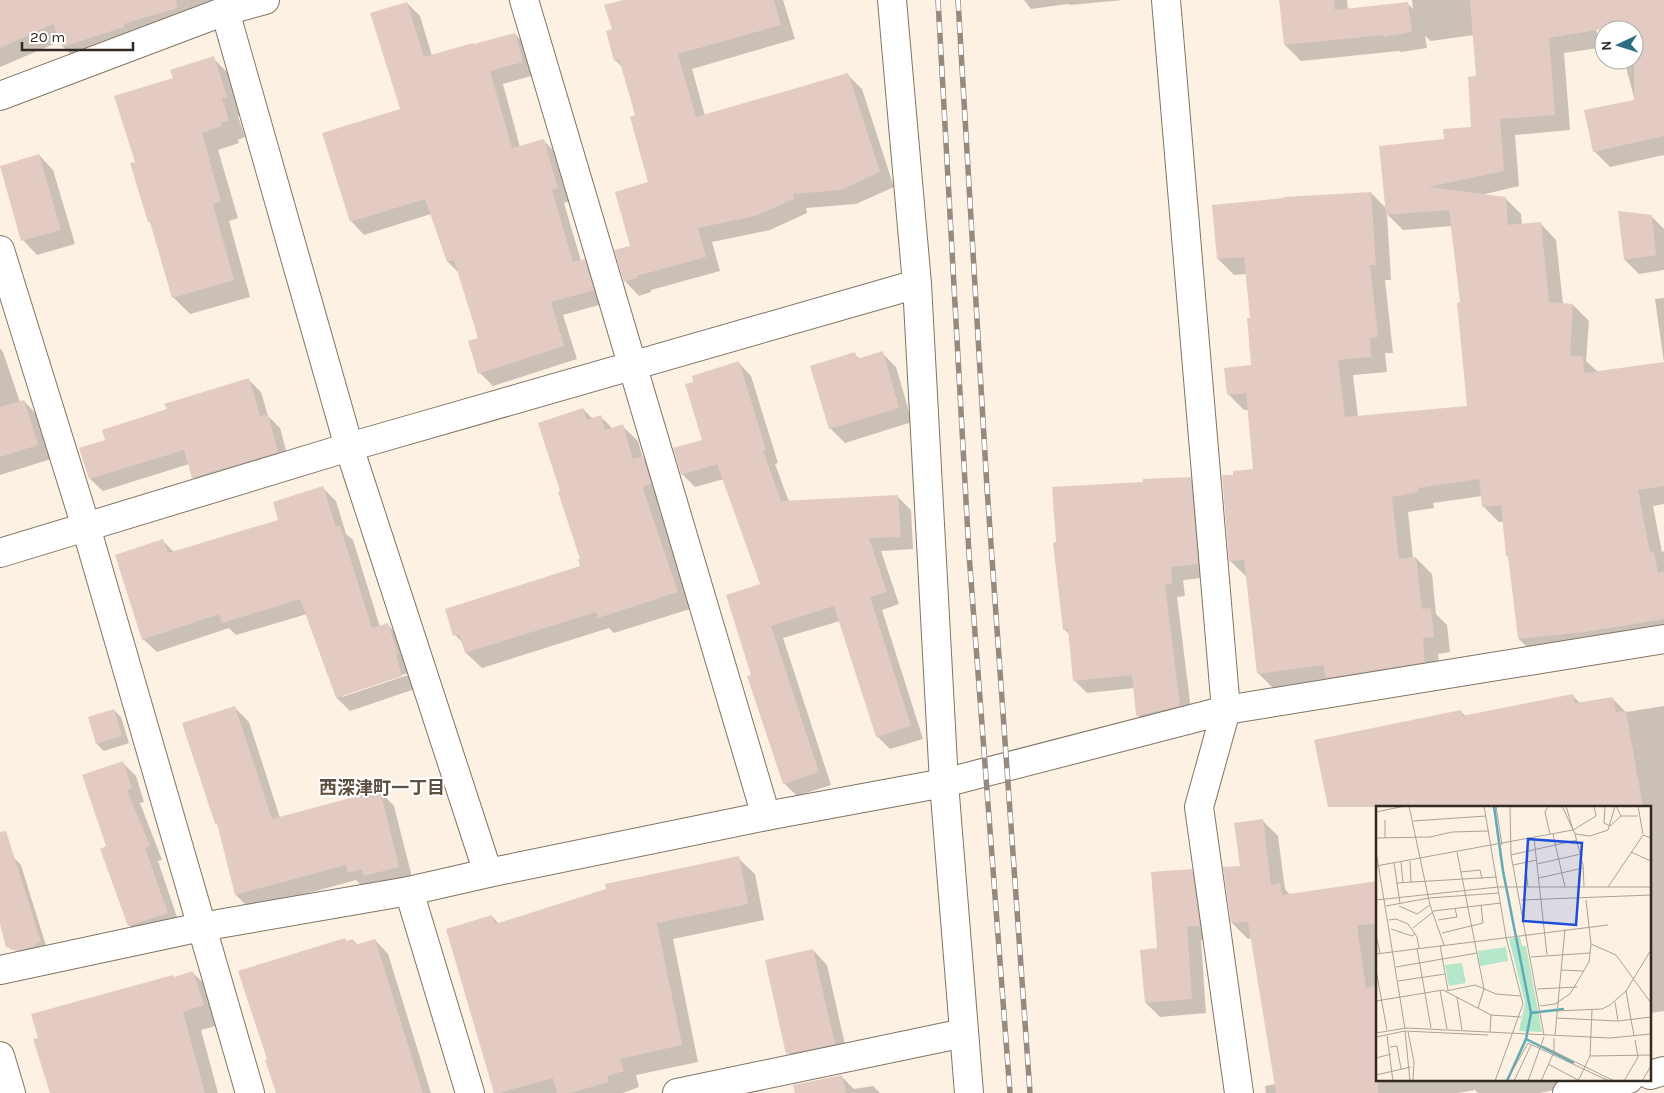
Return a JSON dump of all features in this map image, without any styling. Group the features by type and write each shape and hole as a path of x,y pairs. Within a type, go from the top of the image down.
{"street":[{"path":"0,96 225,11 265,0"},
{"path":"524,0 766,816"},
{"path":"892,0 917,284 944,784 969,1093"},
{"path":"1166,0 1226,710 1199,807 1239,1093"},
{"path":"225,11 349,447 488,873"},
{"path":"0,250 86,527 250,1093"},
{"path":"0,552 349,447 917,284"},
{"path":"0,970 201,927 409,891 766,816 944,784 1226,710 1664,639"},
{"path":"409,891 470,1093"},
{"path":"677,1093 964,1033"},
{"path":"0,1056 11,1093"},
{"path":"1567,1093 1625,1080"}],"building":[{"path":"0,0 176,0 177,8 124,24 124,27 62,47 53,24 0,48"},
{"path":"623,0 774,0 781,25 678,54 696,117 848,73 880,172 841,190 793,194 794,199 755,216 698,228 706,257 637,276 638,278 624,282 614,250 630,246 615,192 648,182 630,117 635,115 619,59 614,61 606,31 612,29 604,5"},
{"path":"1279,0 1334,0 1335,10 1408,2 1412,32 1384,37 1383,35 1284,45"},
{"path":"1470,0 1664,0 1664,136 1593,152 1584,110 1634,100 1634,70 1644,70 1644,20 1594,20 1594,30 1549,38 1555,115 1500,119 1504,171 1428,187 1506,197 1508,225 1541,222 1549,302 1573,304 1570,356 1583,356 1584,373 1664,362 1664,486 1638,490 1650,553 1654,552 1658,573 1664,572 1664,619 1585,632 1518,639 1501,505 1482,507 1479,479 1418,488 1419,492 1392,497 1399,559 1416,557 1422,609 1431,608 1434,637 1423,638 1425,662 1326,678 1323,665 1257,674 1244,560 1229,561 1222,475 1233,475 1233,471 1253,469 1246,393 1227,395 1224,368 1251,365 1247,318 1250,318 1244,257 1217,259 1212,205 1284,197 1371,192 1376,265 1370,265 1378,337 1370,338 1371,357 1338,360 1345,417 1467,406 1457,303 1460,302 1449,210 1386,215 1379,146 1444,139 1443,129 1471,127 1468,77 1476,76"},
{"path":"407,2 424,57 515,33 523,62 490,71 512,148 544,139 558,188 552,190 573,262 585,259 594,290 551,302 564,346 478,374 468,341 478,338 454,260 447,262 425,199 350,222 322,133 400,109 370,13"},
{"path":"214,56 227,97 222,99 229,120 221,123 222,126 202,133 221,201 213,204 234,280 172,298 150,222 148,222 130,163 135,162 114,96 173,78 170,70"},
{"path":"39,154 61,230 21,241 0,166"},
{"path":"1618,211 1652,215 1656,255 1624,260"},
{"path":"883,351 899,408 829,429 810,366 855,352 857,359"},
{"path":"739,361 766,450 763,451 781,501 898,495 901,537 869,538 887,592 870,597 911,726 876,737 834,606 771,626 819,772 783,784 747,676 751,675 726,595 760,584 717,464 681,475 673,448 702,440 685,384 693,382 692,376"},
{"path":"249,378 260,416 268,414 278,452 192,478 184,450 89,479 79,448 105,440 102,430 167,409 164,404"},
{"path":"24,400 38,445 0,457 0,407"},
{"path":"583,408 587,420 601,415 605,430 623,424 633,459 643,456 651,484 644,486 643,489 678,592 598,618 596,612 465,653 459,634 453,636 445,609 580,566 578,559 580,559 538,423"},
{"path":"1191,477 1198,564 1171,567 1172,584 1165,585 1180,706 1136,716 1132,675 1073,681 1068,629 1063,630 1053,543 1056,542 1052,487 1143,482 1143,479"},
{"path":"323,486 336,527 340,526 372,628 388,623 398,654 396,655 402,676 336,698 300,599 222,623 219,614 142,640 115,555 163,539 168,553 278,520 273,502"},
{"path":"1573,694 1575,703 1613,697 1616,712 1626,711 1643,806 1328,807 1314,740 1461,710 1462,716"},
{"path":"235,706 272,819 380,790 399,867 364,876 362,869 348,873 346,865 235,895 217,823 215,824 182,723"},
{"path":"114,709 122,736 96,744 88,717"},
{"path":"123,761 132,788 127,790 150,846 145,848 168,913 128,926 100,849 106,846 82,775"},
{"path":"1263,819 1271,885 1280,883 1282,895 1376,881 1376,924 1357,925 1366,988 1376,986 1376,1080 1378,1080 1378,1093 1276,1093 1248,922 1231,923 1223,867 1240,866 1234,823"},
{"path":"6,831 41,942 35,944 36,946 16,951 6,947 0,924 0,832"},
{"path":"739,856 748,904 657,923 682,1045 620,1059 624,1071 607,1076 609,1082 570,1093 557,1093 553,1078 494,1093 446,929 492,915 495,924 606,889 605,884"},
{"path":"1192,869 1200,926 1187,926 1192,999 1145,1003 1140,950 1157,948 1151,872"},
{"path":"345,938 346,941 353,939 355,945 375,939 423,1093 276,1093 265,1060 267,1059 238,971"},
{"path":"813,949 835,1044 786,1054 765,960"},
{"path":"193,971 204,1005 183,1012 205,1093 50,1093 33,1039 38,1038 31,1014"},
{"path":"842,1075 846,1093 795,1093 793,1085"}],"railway":[{"path":"938,0 969,554 1010,1093"},
{"path":"958,0 987,488 1030,1093"}],"district":[{"name":"西深津町一丁目","path":"382,788"}]}
